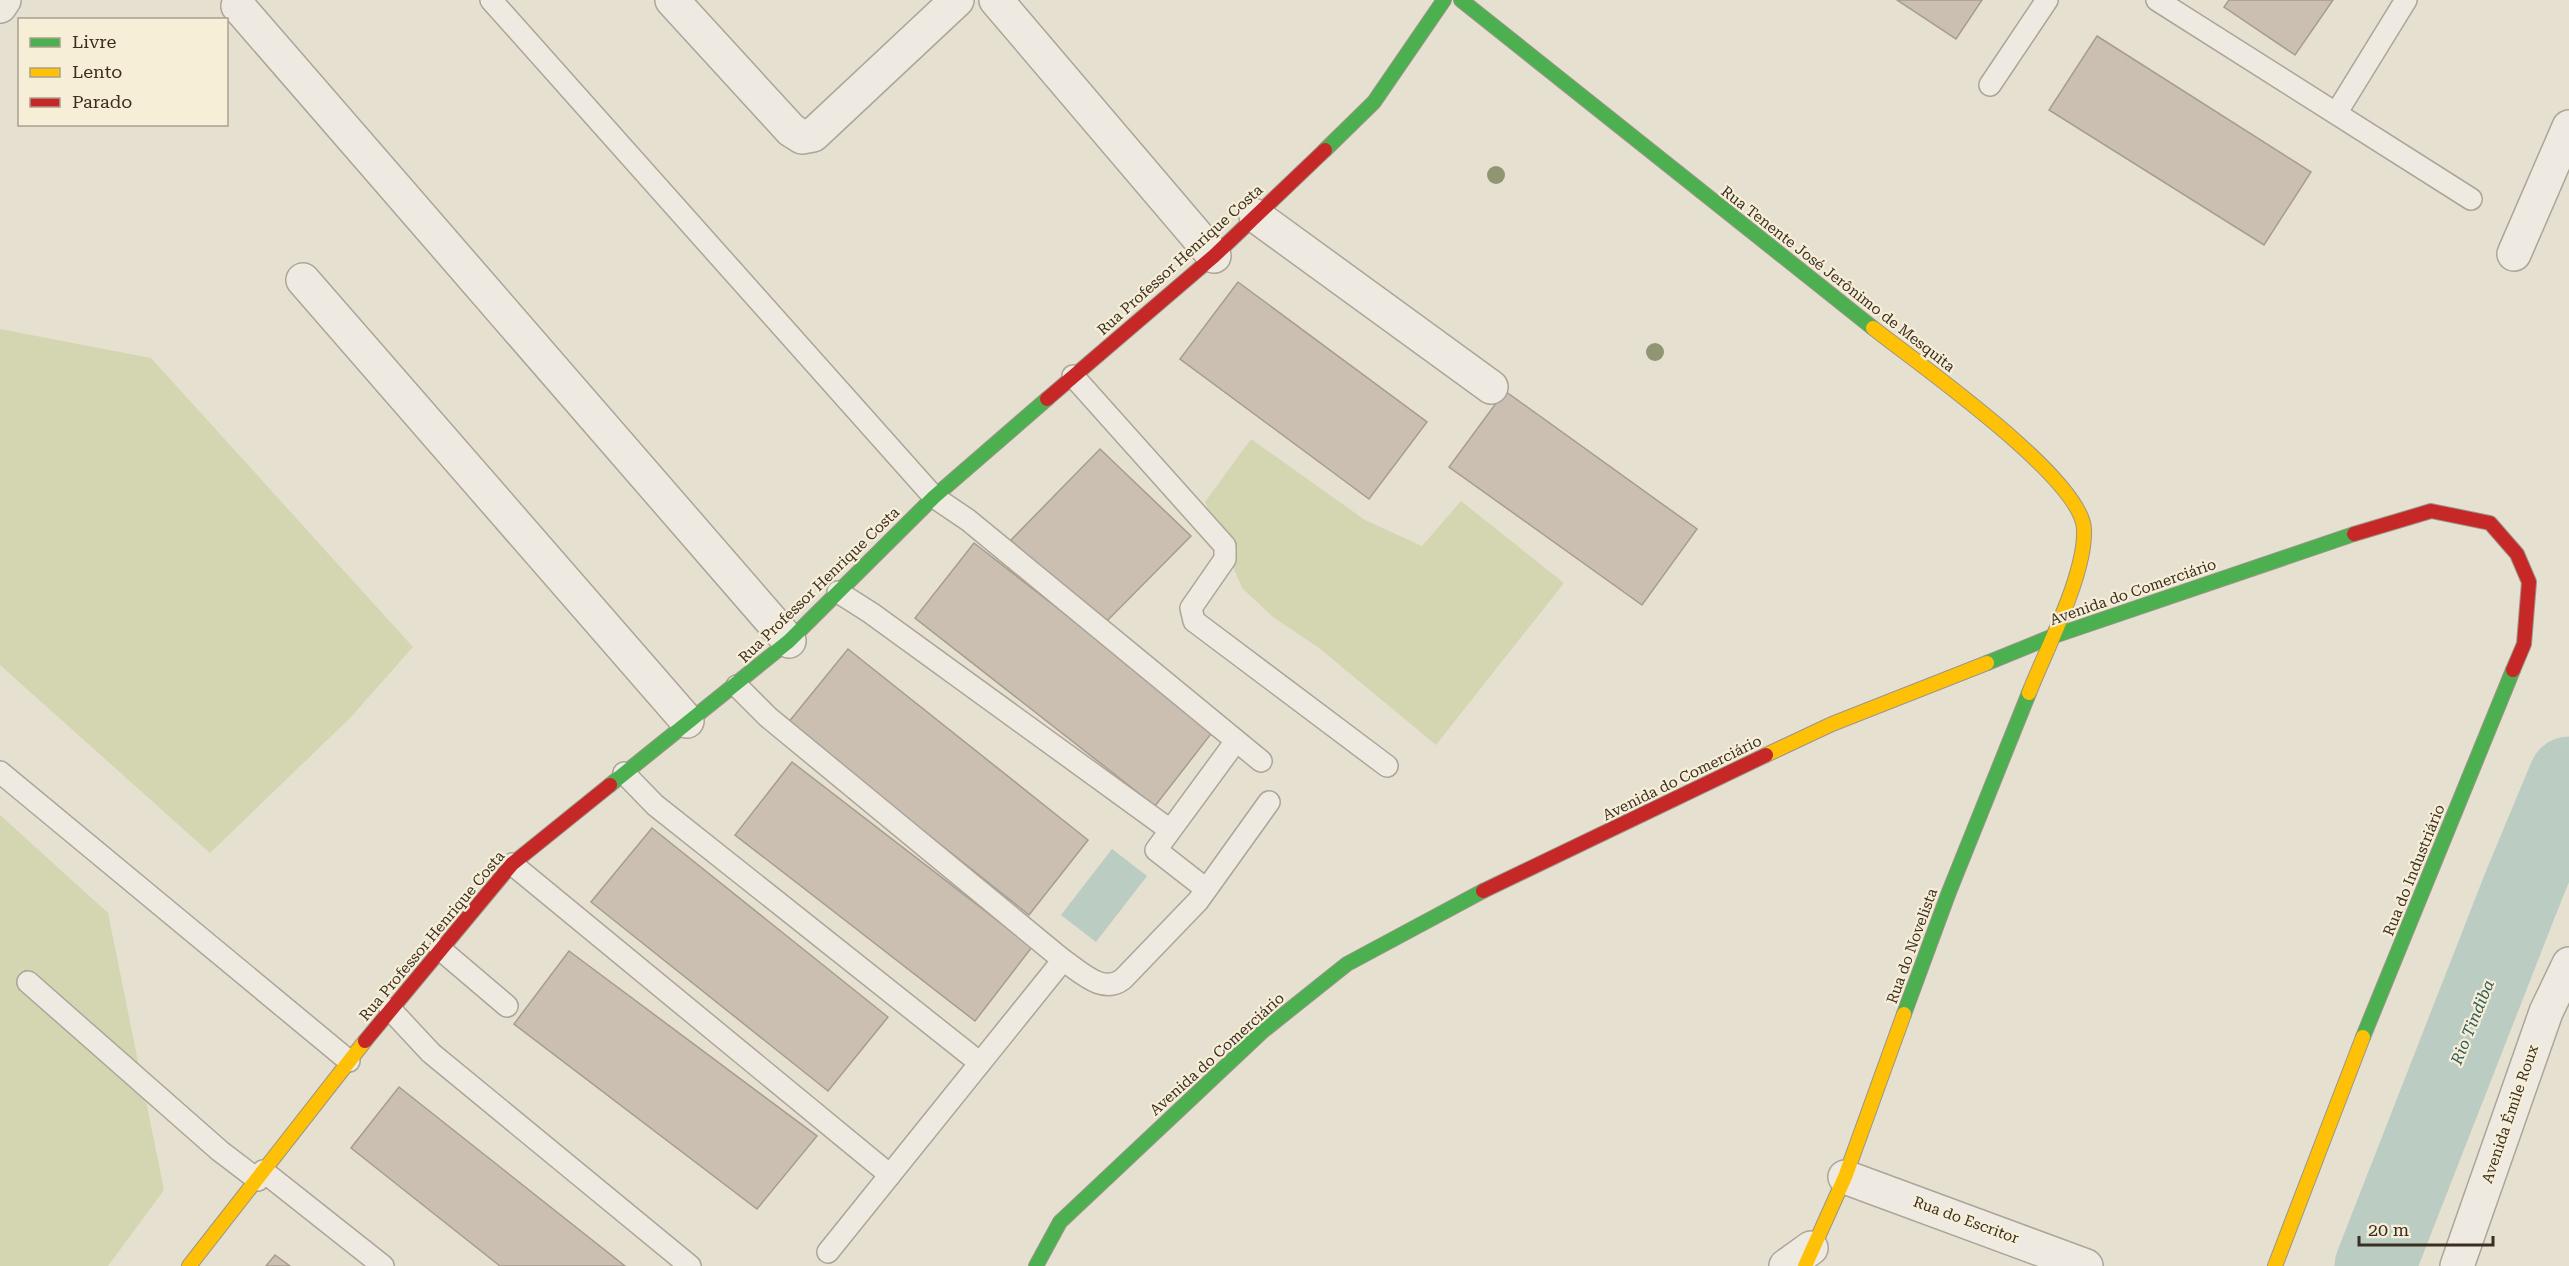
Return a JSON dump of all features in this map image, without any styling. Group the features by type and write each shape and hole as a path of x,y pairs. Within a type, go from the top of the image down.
{"street":[{"path":"0,6 4,0"},
{"path":"672,0 791,130 802,137 813,135 957,0"},
{"path":"996,0 1214,256"},
{"name":"Rua Professor Henrique Costa","path":"189,1266 390,1009 512,864 687,721 737,686 789,641 934,497 1214,256 1374,102 1444,0"},
{"name":"Rua Tenente José Jerônimo de Mesquita","path":"1461,0 2038,459 2073,495 2082,513 2085,544 2072,586 2051,637"},
{"path":"238,6 789,641"},
{"path":"2514,254 2569,127"},
{"path":"1256,216 1491,387"},
{"path":"303,280 687,721"},
{"name":"Avenida do Comerciário","path":"1036,1266 1060,1222 1263,1031 1347,964 1485,890 1832,724 2051,637 2396,520 2431,511 2455,514"},
{"name":"Rua do Industriário","path":"2275,1266 2344,1083 2524,644 2529,582 2517,554 2490,523 2455,514"},
{"name":"Rua do Novelista","path":"1801,1260 1845,1177 1949,892 2051,637"},
{"name":"Avenida Émile Roux","path":"2457,1266 2546,1012 2569,964"},
{"name":"Rua do Escritor","path":"1845,1177 2086,1266"}],"lane":[{"path":"491,0 934,497 968,520 1260,761"},
{"path":"1990,86 2047,0"},
{"path":"2157,0 2471,199"},
{"path":"2337,112 2406,0"},
{"path":"1073,376 1225,546 1225,559 1191,608 1194,621 1387,766"},
{"path":"837,592 872,613 1170,830"},
{"path":"737,686 768,717 1063,960 1104,986 1116,985 1198,901 1269,802"},
{"path":"1206,889 1156,850 1236,741"},
{"path":"0,772 349,1061"},
{"path":"624,773 655,805 980,1063"},
{"path":"512,864 890,1175"},
{"path":"440,949 507,1006"},
{"path":"828,1252 1063,960"},
{"path":"28,982 220,1151 260,1175 383,1266"},
{"path":"390,1009 431,1053 690,1266"}],"green space":[{"path":"0,329 151,358 413,647 351,717 210,853 0,665"},
{"path":"1251,439 1365,520 1422,546 1461,501 1564,583 1436,745 1319,648 1273,617 1242,588 1205,502"},
{"path":"0,815 108,913 164,1190 108,1266 0,1266"}],"shaded area":[{"path":"1112,849 1147,876 1096,942 1061,915"}],"building":[{"path":"1897,0 1982,0 1956,39"},
{"path":"2229,0 2333,0 2295,55 2224,7"},
{"path":"2097,36 2311,172 2264,245 2049,110"},
{"path":"1238,282 1427,422 1369,499 1180,359"},
{"path":"1505,391 1697,529 1642,605 1449,467"},
{"path":"1100,449 1191,536 1101,627 1011,540"},
{"path":"974,543 1214,730 1155,806 915,618"},
{"path":"848,649 1088,840 1029,915 788,723"},
{"path":"792,762 1032,947 975,1021 735,835"},
{"path":"652,828 888,1017 828,1091 591,902"},
{"path":"569,951 817,1136 757,1209 514,1024"},
{"path":"399,1087 625,1266 500,1266 351,1148"},
{"path":"275,1255 290,1266 266,1266"}],"waterway":[{"name":"Rio Tindiba","path":"2375,1266 2524,885 2569,777"}],"traffic: fast":[{"path":"1325,150 1374,102 1444,0"},
{"path":"1461,0 1873,328"},
{"path":"610,785 789,641 934,497 1047,399"},
{"path":"1987,663 2051,637 2354,534"},
{"path":"2363,1037 2513,670"},
{"path":"1904,1014 1949,892 2029,693"},
{"path":"1036,1266 1060,1222 1263,1031 1347,964 1483,891"}],"traffic: slow":[{"path":"1873,328 1994,422 2056,481 2076,507 2084,529 2079,568 2064,612 2029,693"},
{"path":"1766,755 1832,724 1987,663"},
{"path":"1805,1266 1845,1177 1904,1014"},
{"path":"2275,1266 2363,1037"},
{"path":"189,1266 365,1041"}],"traffic: jam":[{"path":"1047,399 1214,256 1325,150"},
{"path":"2354,534 2431,511 2490,523 2517,554 2529,582 2524,644 2513,670"},
{"path":"1483,891 1766,755"},
{"path":"365,1041 512,864 610,785"}]}
